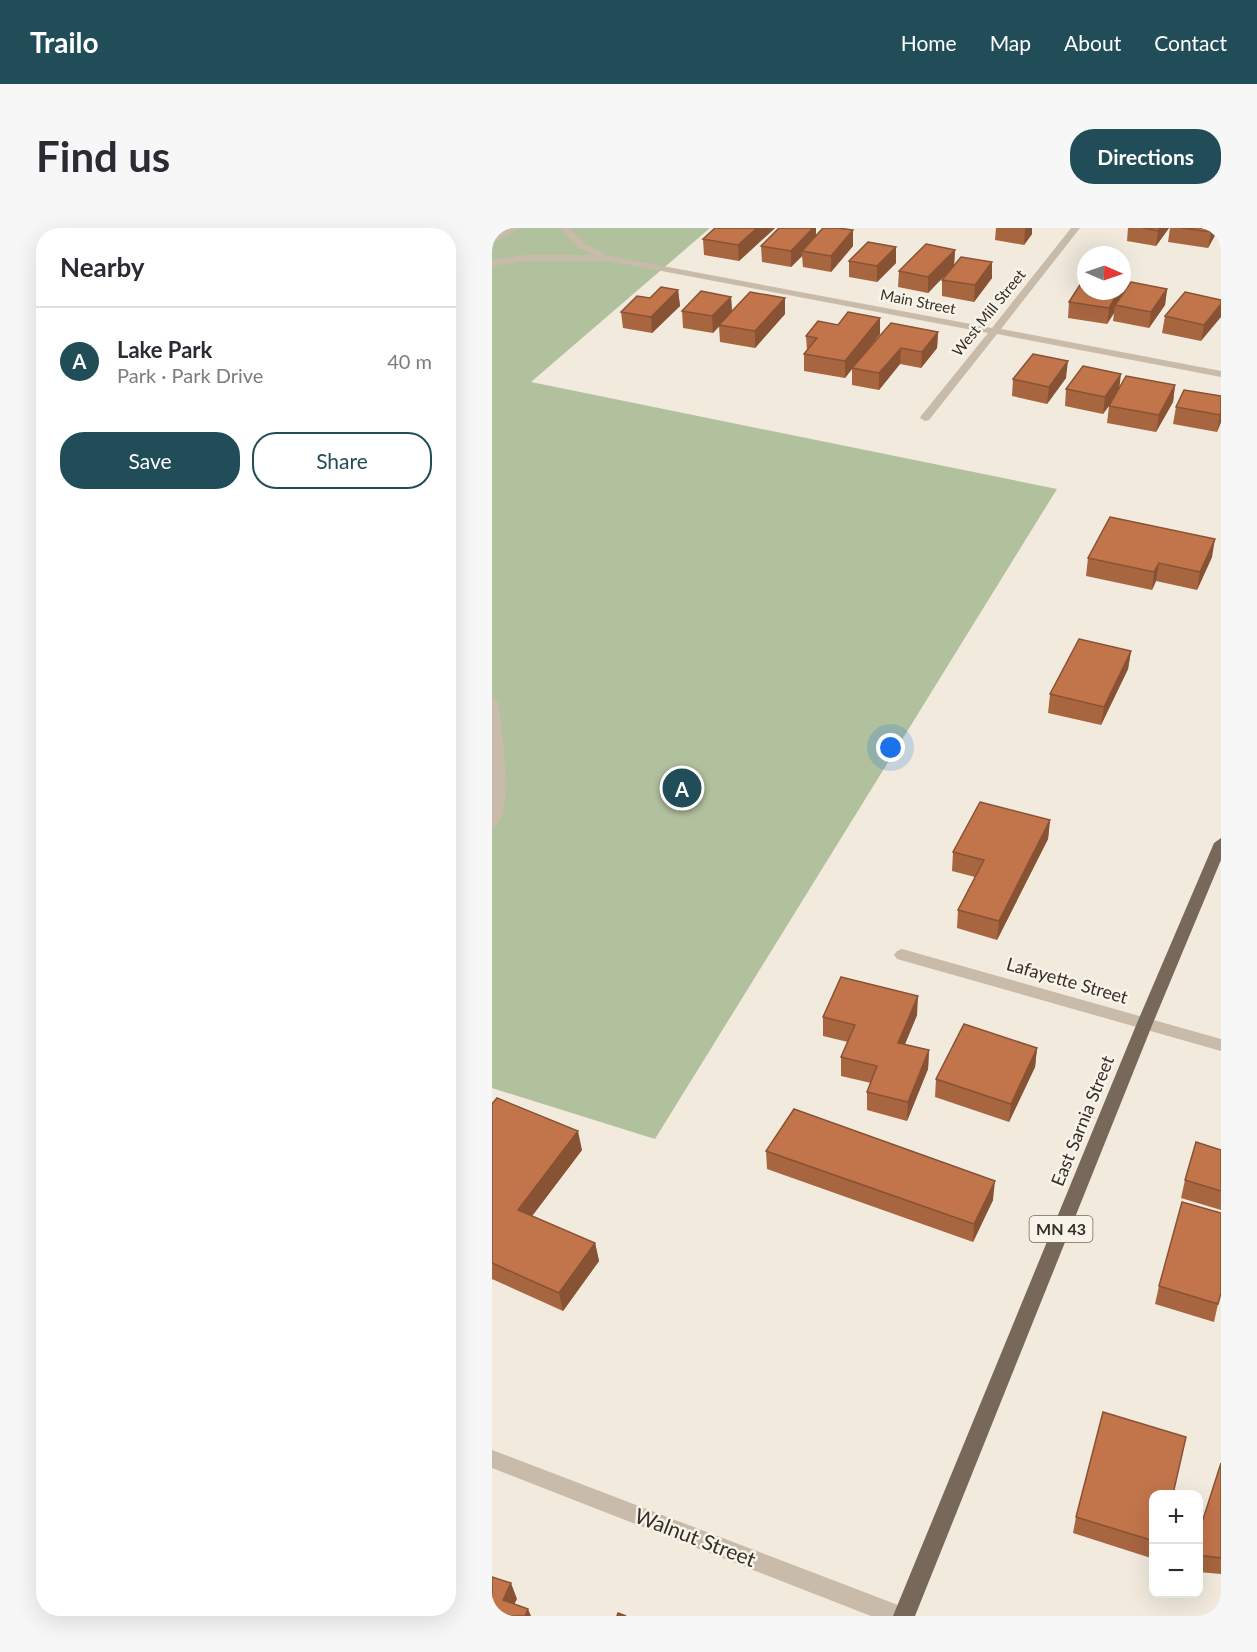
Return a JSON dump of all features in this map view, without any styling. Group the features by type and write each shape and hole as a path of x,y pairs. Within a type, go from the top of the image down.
{"main road":[{"name":"East Sarnia Street","path":"904,1616 1145,1023 1221,843"}],"street":[{"path":"492,242 516,228"},
{"name":"Main Street","path":"564,228 582,246 609,258"},
{"name":"West Mill Street","path":"925,418 1076,228"},
{"name":"Main Street","path":"492,263 526,258 609,258 1221,374"},
{"path":"492,702 500,797 492,822"},
{"name":"Lafayette Street","path":"902,955 1221,1044"},
{"name":"Walnut Street","path":"492,1459 898,1616"}],"green space":[{"path":"492,228 710,228 531,382 1057,489 655,1139 492,1088"}],"building":[{"path":"715,228 757,228 738,245 703,239"},
{"path":"779,228 813,228 791,251 761,246"},
{"path":"823,228 853,230 831,256 802,251"},
{"path":"1143,228 1160,228 1158,231"},
{"path":"1181,228 1213,228 1211,232"},
{"path":"868,242 896,247 877,266 849,261"},
{"path":"926,244 955,250 928,277 899,271"},
{"path":"961,257 992,262 975,285 942,280"},
{"path":"1131,282 1167,289 1151,312 1115,305 1118,300 1131,300"},
{"path":"661,287 678,290 651,317 621,312 637,296 650,298"},
{"path":"1077,290 1077,300 1114,300 1109,308 1069,302"},
{"path":"701,291 731,297 712,316 682,311"},
{"path":"750,292 785,298 755,331 719,325"},
{"path":"1185,292 1221,300 1221,304 1204,325 1165,316"},
{"path":"848,312 880,318 845,361 804,354 817,338 806,336 818,321 838,325"},
{"path":"891,323 938,332 922,352 901,348 879,373 852,368"},
{"path":"1033,354 1068,361 1049,387 1013,379"},
{"path":"1083,366 1121,374 1105,397 1066,389"},
{"path":"1126,376 1175,385 1159,415 1109,406"},
{"path":"1184,390 1221,396 1220,415 1176,407"},
{"path":"1110,517 1215,539 1200,572 1159,563 1154,572 1088,558"},
{"path":"1079,639 1131,651 1104,707 1050,694"},
{"path":"980,802 1050,820 999,921 958,910 984,860 953,852"},
{"path":"841,977 918,996 898,1043 929,1050 908,1102 867,1092 877,1066 841,1057 855,1025 823,1017"},
{"path":"964,1024 1037,1048 1011,1104 936,1079"},
{"path":"497,1098 578,1131 518,1210 595,1243 559,1293 492,1263 492,1104"},
{"path":"794,1109 995,1181 974,1224 766,1151"},
{"path":"1196,1142 1221,1150 1221,1191 1185,1180"},
{"path":"1182,1202 1221,1213 1221,1293 1218,1304 1159,1286"},
{"path":"1103,1412 1186,1437 1174,1490 1149,1490 1149,1539 1076,1517"},
{"path":"1221,1463 1221,1558 1203,1556 1203,1519"},
{"path":"492,1577 511,1583 503,1600 528,1609 525,1616 492,1616"}],"place":[{"name":"Lake Park","path":"682,788"}]}
